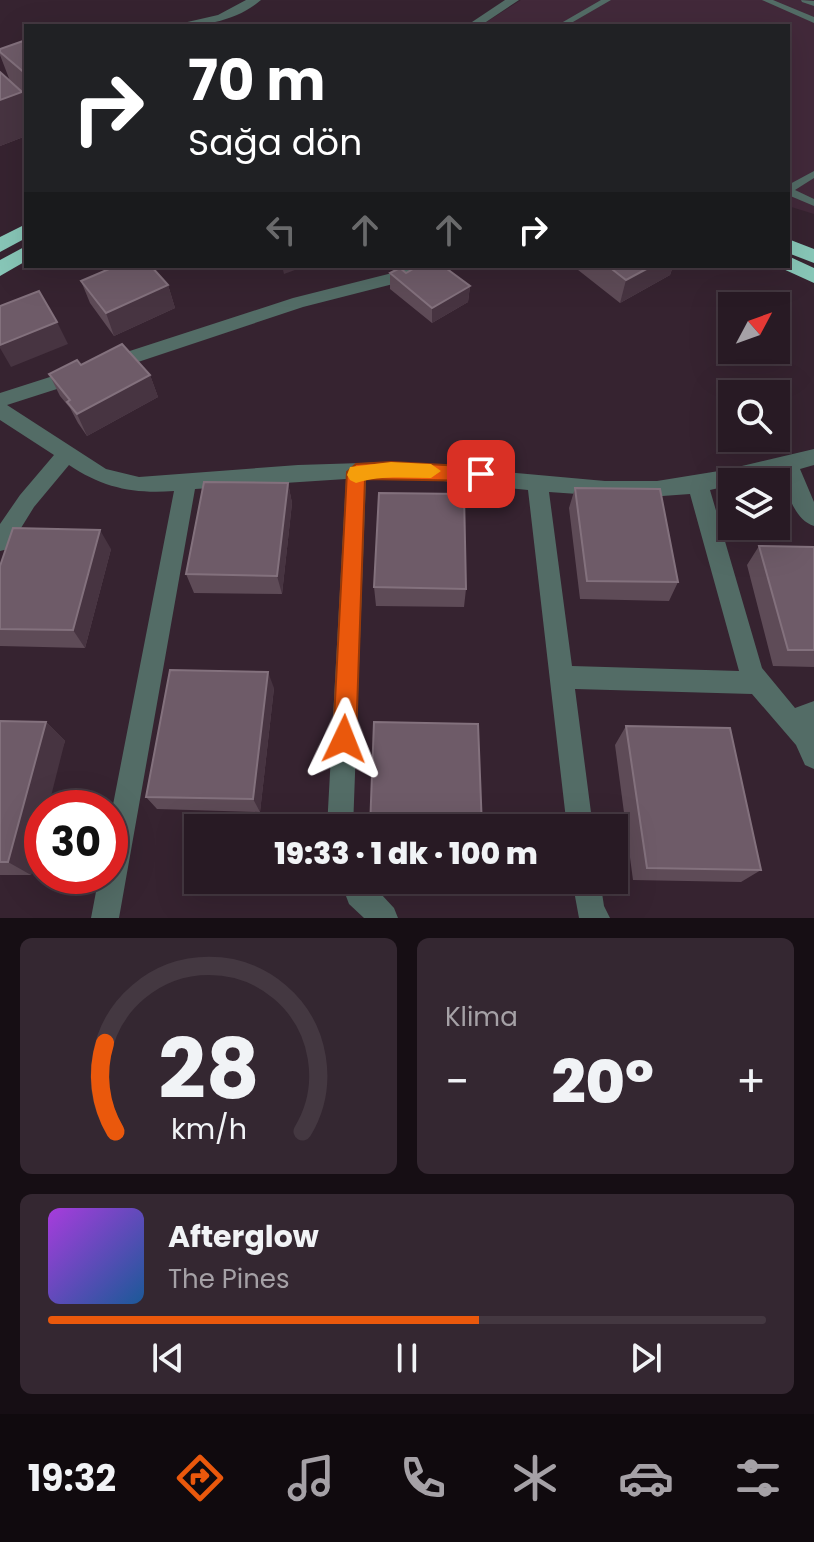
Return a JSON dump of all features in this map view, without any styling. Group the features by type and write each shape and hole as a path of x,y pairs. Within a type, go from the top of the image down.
{"highway":[{"path":"0,246 24,231"},
{"path":"790,246 814,257"},
{"path":"0,269 24,253"},
{"path":"790,264 814,276"}],"street":[{"path":"187,24 221,18 255,0"},
{"path":"475,24 513,0"},
{"path":"0,400 299,302 434,268"},
{"path":"0,410 101,476 139,485 356,472 462,472 637,490 697,482 814,457"},
{"path":"0,542 27,501 67,454"},
{"path":"788,463 802,503 814,517"},
{"path":"341,814 356,472"},
{"path":"105,918 186,482"},
{"path":"537,482 578,814"},
{"path":"697,482 752,674 803,717 805,736 814,756"},
{"path":"561,677 759,683"},
{"path":"359,894 383,917"},
{"path":"588,894 591,914 596,918"}],"lane":[{"path":"564,24 607,0"},
{"path":"766,0 814,20"},
{"path":"782,6 795,0"},
{"path":"805,0 814,4"},
{"path":"790,189 814,174"},
{"path":"790,191 812,201"}],"shaded area":[{"path":"521,0 814,0 814,214 790,207 790,24 483,24"}],"building":[{"path":"24,41 24,72 0,52 0,49"},
{"path":"0,72 22,92 0,100"},
{"path":"111,268 153,268 168,285 106,313 81,281"},
{"path":"400,268 406,273 415,268 446,268 470,286 432,308 390,273"},
{"path":"611,268 648,268 626,280"},
{"path":"39,291 57,322 0,345 0,306"},
{"path":"122,344 150,375 77,414 49,374 77,360 81,365"},
{"path":"204,482 288,483 277,576 186,574"},
{"path":"575,488 660,489 678,582 587,581"},
{"path":"379,493 464,494 466,589 374,587"},
{"path":"13,528 100,530 73,630 0,629 0,566"},
{"path":"759,546 814,547 814,650 788,650"},
{"path":"170,670 268,672 253,799 146,797"},
{"path":"0,721 46,722 28,790 24,790 24,803 8,862 0,862"},
{"path":"374,722 478,724 481,814 371,814"},
{"path":"626,726 730,728 761,870 647,868"}],"slow traffic":[{"path":"356,475 356,472 391,470 431,471"}],"route":[{"path":"344,739 356,472 391,470 481,474"}]}
